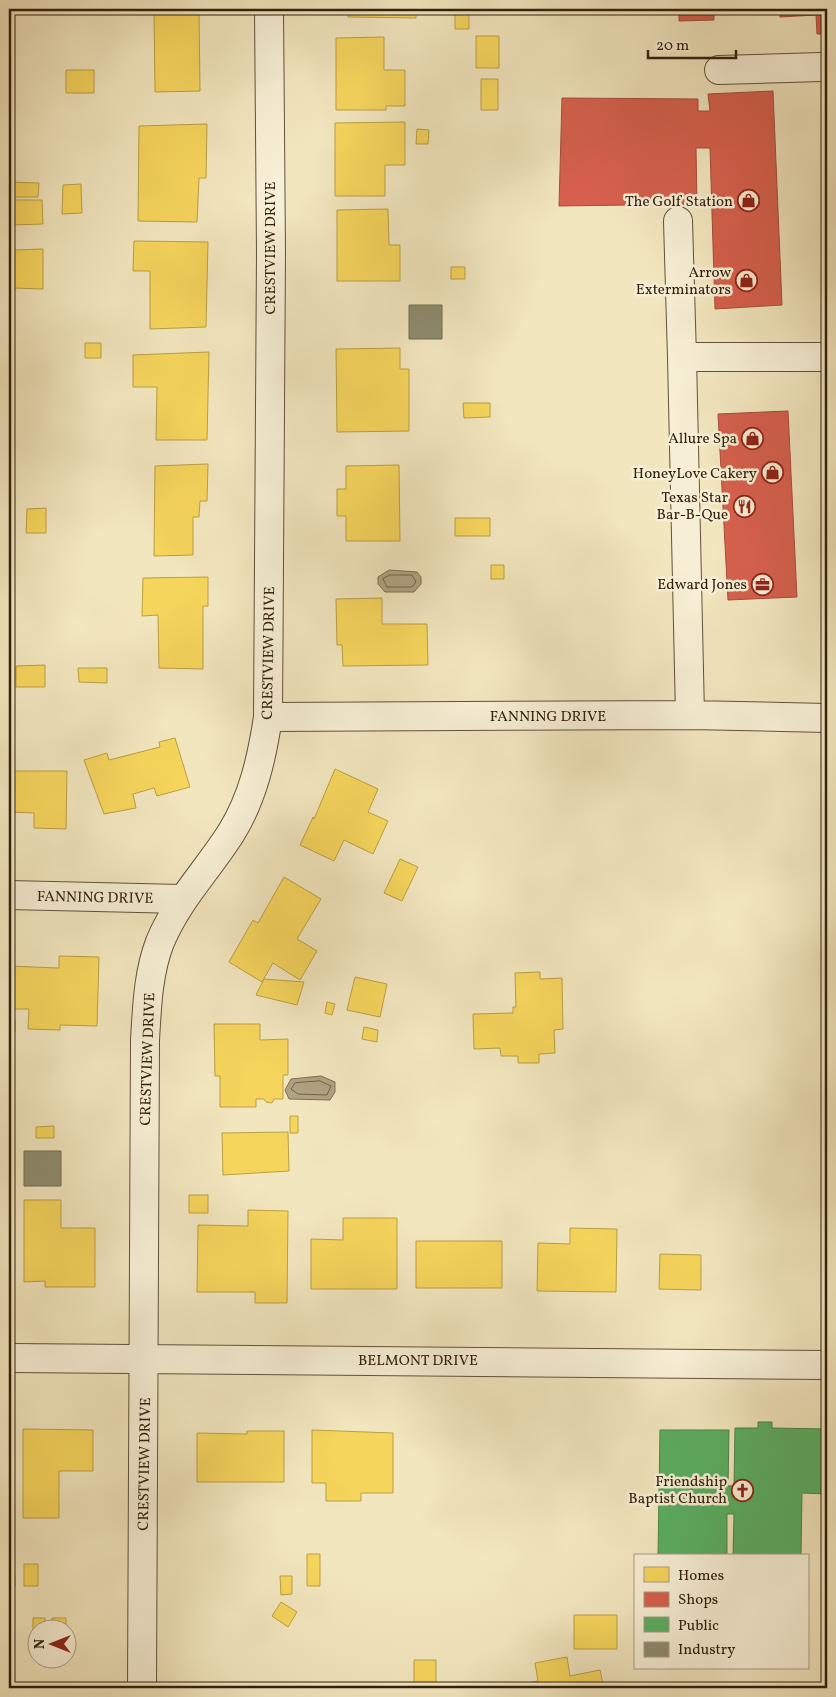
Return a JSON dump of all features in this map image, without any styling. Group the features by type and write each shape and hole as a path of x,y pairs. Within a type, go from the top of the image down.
{"street":[{"name":"CRESTVIEW DRIVE","path":"142,1688 147,1006 150,975 160,942 182,899 231,833 249,796 262,757 268,718 271,273 269,9"},
{"path":"719,70 821,67"},
{"path":"678,221 690,715"},
{"path":"682,357 827,357"},
{"name":"FANNING DRIVE","path":"268,718 690,715 827,718"},
{"name":"FANNING DRIVE","path":"9,895 182,899"},
{"name":"BELMONT DRIVE","path":"9,1358 827,1365"}],"water":[{"path":"389,570 417,572 421,577 421,584 414,592 385,592 378,584 378,577"},
{"path":"321,1076 335,1082 335,1092 330,1100 289,1099 285,1090 291,1079"}],"building: Homes":[{"path":"348,9 416,9 416,18 348,17"},
{"path":"455,9 469,9 469,29 455,29"},
{"path":"199,12 200,91 155,92 154,13"},
{"path":"476,36 499,36 499,68 476,68"},
{"path":"384,37 384,70 405,70 405,106 386,106 386,110 336,110 336,38"},
{"path":"66,70 94,70 94,93 66,93"},
{"path":"481,79 498,79 498,110 481,110"},
{"path":"405,122 405,165 385,165 385,196 335,196 335,123"},
{"path":"207,124 206,178 199,178 197,222 138,221 139,126"},
{"path":"417,129 429,130 428,144 416,144"},
{"path":"9,182 39,183 38,197 9,197"},
{"path":"81,184 82,213 62,214 63,185"},
{"path":"10,200 42,200 43,224 10,225"},
{"path":"388,209 389,245 400,245 400,281 337,281 337,210"},
{"path":"134,241 208,242 206,327 150,329 150,271 133,271"},
{"path":"43,249 43,289 12,288 13,250"},
{"path":"451,267 465,267 465,279 451,279"},
{"path":"85,343 101,343 101,358 85,358"},
{"path":"400,348 400,369 409,369 409,431 337,432 336,349"},
{"path":"209,352 207,440 156,440 157,387 133,387 133,355"},
{"path":"463,403 490,403 490,417 464,418"},
{"path":"208,464 207,501 200,501 199,517 193,517 193,555 154,556 155,466"},
{"path":"399,465 400,541 346,541 346,516 337,516 337,489 346,489 346,466"},
{"path":"46,508 46,533 26,533 27,509"},
{"path":"455,518 490,518 490,536 455,536"},
{"path":"491,565 504,565 504,579 491,579"},
{"path":"208,577 208,606 203,606 203,669 159,668 158,615 142,616 143,578"},
{"path":"382,598 382,624 427,624 428,665 343,666 342,645 337,645 336,599"},
{"path":"45,665 45,687 16,687 16,666"},
{"path":"78,668 107,668 107,683 79,682"},
{"path":"175,738 190,787 157,796 154,788 133,794 136,808 104,814 84,760 107,753 109,760 160,747 159,742"},
{"path":"335,769 378,789 368,812 388,821 373,854 344,840 334,861 300,845 313,817 314,819"},
{"path":"9,771 67,771 66,829 34,828 34,813 9,812"},
{"path":"400,859 418,867 402,901 384,893"},
{"path":"284,877 321,899 297,939 317,951 300,980 273,963 262,982 229,962 253,920 258,923"},
{"path":"59,956 99,957 97,1026 60,1025 60,1030 28,1029 29,1009 9,1009 9,966 59,968"},
{"path":"540,972 540,979 562,978 563,1029 554,1030 555,1053 539,1054 539,1063 518,1063 518,1056 501,1056 500,1048 474,1049 473,1014 513,1013 513,1007 516,1007 515,973"},
{"path":"355,977 387,984 380,1017 347,1010"},
{"path":"264,979 304,982 297,1005 256,995"},
{"path":"327,1002 335,1004 332,1015 325,1013"},
{"path":"9,1020 15,1020 15,1032 9,1032"},
{"path":"214,1024 260,1024 260,1040 288,1039 288,1075 283,1075 283,1099 274,1099 272,1103 266,1102 264,1099 256,1099 256,1107 220,1107 220,1076 215,1076"},
{"path":"364,1027 378,1030 377,1042 362,1039"},
{"path":"290,1116 298,1116 298,1133 290,1133"},
{"path":"54,1126 54,1138 36,1138 36,1127"},
{"path":"288,1132 289,1171 223,1175 222,1133"},
{"path":"189,1195 208,1195 208,1213 189,1213"},
{"path":"24,1200 61,1200 61,1228 95,1228 95,1287 45,1287 45,1281 24,1282"},
{"path":"248,1210 288,1211 287,1303 255,1303 255,1292 197,1292 198,1225 248,1226"},
{"path":"343,1218 397,1218 397,1289 311,1289 311,1239 343,1240"},
{"path":"570,1228 617,1229 616,1292 537,1291 538,1243 570,1244"},
{"path":"416,1241 502,1241 502,1288 416,1288"},
{"path":"660,1254 701,1255 701,1290 659,1289"},
{"path":"23,1429 93,1430 93,1471 59,1471 59,1518 23,1518"},
{"path":"312,1430 393,1433 393,1493 361,1493 361,1501 326,1501 326,1483 312,1483"},
{"path":"247,1431 284,1431 284,1482 197,1482 197,1433 247,1434"},
{"path":"307,1554 320,1554 320,1586 307,1586"},
{"path":"24,1564 38,1564 38,1586 24,1586"},
{"path":"9,1575 15,1575 15,1586 9,1586"},
{"path":"280,1576 292,1576 292,1594 281,1595"},
{"path":"281,1602 297,1612 288,1627 272,1616"},
{"path":"574,1615 617,1615 617,1649 574,1649"},
{"path":"33,1618 45,1618 45,1620 33,1620"},
{"path":"52,1618 66,1618 66,1620 52,1620"},
{"path":"567,1657 570,1676 600,1670 604,1688 513,1688 512,1686 538,1681 535,1663"},
{"path":"414,1660 436,1660 436,1688 414,1688"},
{"path":"355,1686 377,1686 377,1688 355,1688"}],"building: Shops":[{"path":"679,9 714,9 714,20 679,21"},
{"path":"780,9 827,9 827,34 817,34 816,15 780,17"},
{"path":"773,91 782,305 715,309 710,148 696,148 697,204 559,206 562,98 698,99 698,111 710,111 708,94"},
{"path":"788,411 797,597 728,600 718,414"}],"building: Public":[{"name":"Friendship Baptist Church","path":"758,1422 772,1422 772,1428 827,1429 827,1494 802,1493 801,1554 733,1554 734,1514 727,1514 727,1554 658,1554 660,1430 729,1430 728,1486 734,1486 735,1428 758,1428"}],"building: Industry":[{"path":"409,305 442,305 442,339 409,339"},
{"path":"24,1151 61,1151 61,1186 24,1186"}],"place":[{"name":"The Golf Station","path":"749,201"},
{"name":"Arrow Exterminators","path":"747,281"},
{"name":"Allure Spa","path":"753,438"},
{"name":"HoneyLove Cakery","path":"773,473"},
{"name":"Texas Star Bar-B-Que","path":"744,506"},
{"name":"Edward Jones","path":"763,584"},
{"name":"Friendship Baptist Church","path":"743,1490"}]}
